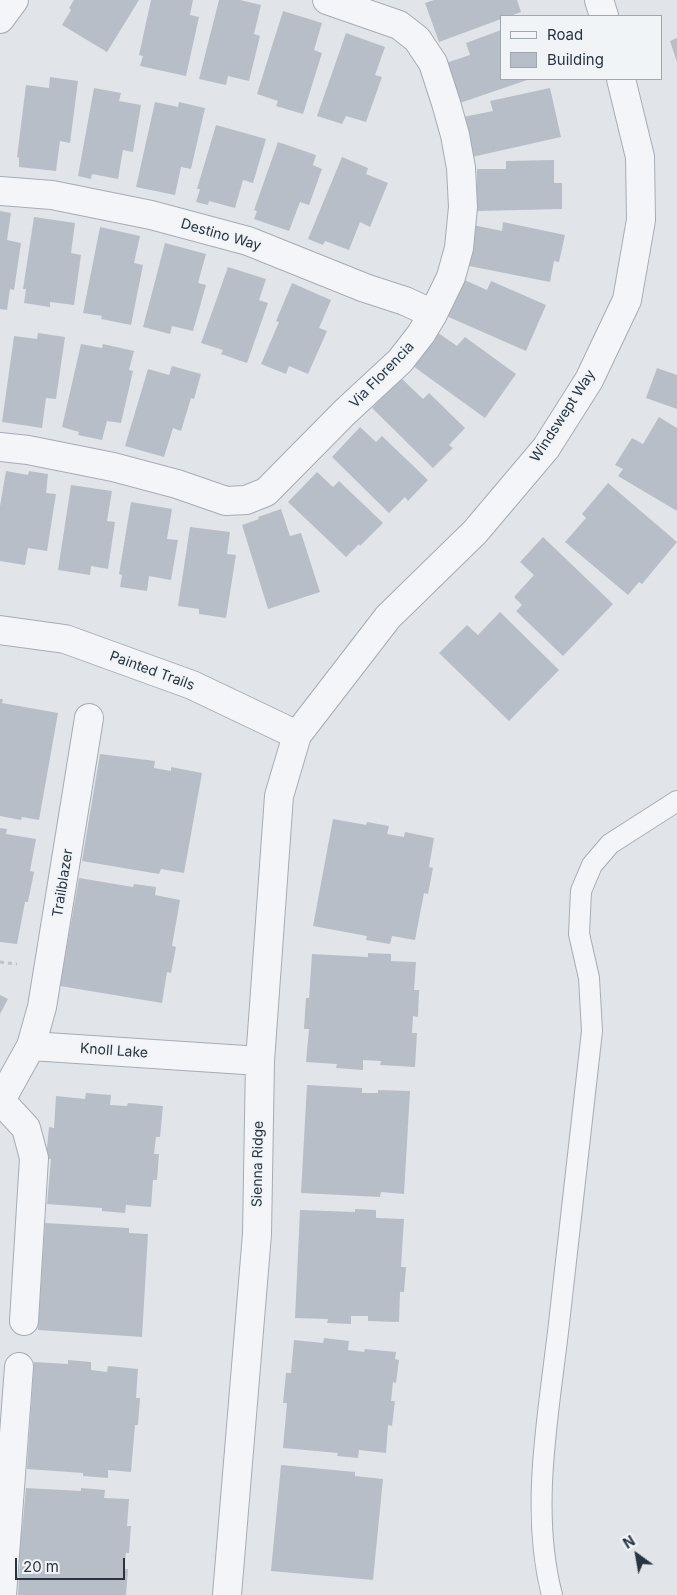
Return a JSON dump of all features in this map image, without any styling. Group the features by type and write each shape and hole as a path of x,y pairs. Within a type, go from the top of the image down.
{"street":[{"name":"Via Florencia","path":"0,447 28,450 113,467 177,484 226,501 246,500 266,492 345,412 400,361 421,334 451,276 459,248 463,207 460,168 455,135 446,103 432,63 417,39 399,24 327,0"},
{"path":"600,0 604,15"},
{"name":"Windswept Way","path":"297,735 388,617 475,532 546,448 589,380 627,300 641,220 640,156 621,80"},
{"name":"Destino Way","path":"0,191 52,196 151,215 248,241 433,314"},
{"name":"Painted Trails","path":"0,630 65,638 192,685 297,735"},
{"name":"Trailblazer","path":"32,1046 44,998 89,718"},
{"name":"Sienna Ridge","path":"228,1595 257,1234 260,1061 279,796 297,735"},
{"path":"24,1320 34,1158 26,1128 0,1102 32,1046"},
{"name":"Knoll Lake","path":"32,1046 260,1061"},
{"path":"2,1595 19,1367"}],"lane":[{"path":"552,1595 546,1572 541,1509 546,1433 592,1031 590,978 578,934 580,891 592,865 610,844 677,801"}],"building":[{"path":"74,0 139,0 107,52 62,25 71,10 69,8"},
{"path":"151,0 193,0 190,15 199,17 186,76 140,66 143,56 139,55"},
{"path":"219,0 240,0 261,5 254,34 260,36 249,81 228,76 226,85 199,79"},
{"path":"434,0 517,0 521,12 513,15 500,15 500,19 439,42 425,3"},
{"path":"283,11 322,23 314,50 322,53 303,114 276,106 278,101 257,94"},
{"path":"500,30 500,80 527,80 457,104 443,64 470,55 466,43"},
{"path":"346,33 385,47 375,75 382,77 366,122 346,116 342,124 317,116"},
{"path":"677,38 677,62 670,41"},
{"path":"50,77 78,81 70,143 60,141 56,171 19,167 19,158 17,157 26,85 49,88"},
{"path":"94,88 121,93 119,101 141,105 133,152 123,150 118,179 92,174 91,179 78,176"},
{"path":"550,88 561,137 472,157 463,117 493,111 490,101"},
{"path":"155,102 178,107 179,102 205,108 191,169 181,167 175,195 136,187"},
{"path":"216,125 266,139 253,183 243,180 235,208 209,201 208,205 196,202 200,189 197,189"},
{"path":"278,142 316,155 313,165 322,169 309,205 300,202 289,231 254,219 257,211 254,210"},
{"path":"342,157 368,168 366,174 388,183 370,227 360,222 349,250 325,241 323,245 308,239"},
{"path":"554,160 554,183 562,183 562,209 477,211 477,169 506,169 506,161"},
{"path":"0,211 11,213 7,240 21,243 14,290 10,289 7,310 0,309"},
{"path":"34,217 75,223 71,253 81,255 74,305 50,302 50,307 24,303 26,289 23,289"},
{"path":"503,222 565,235 559,262 554,261 550,282 464,265 473,225 502,231"},
{"path":"100,227 140,236 134,263 143,265 131,325 101,319 102,316 83,313"},
{"path":"165,243 206,254 198,283 206,285 193,331 172,326 170,334 143,327"},
{"path":"228,267 266,279 259,300 268,303 247,363 221,354 223,350 201,343"},
{"path":"460,278 487,290 491,281 546,305 526,351 444,315"},
{"path":"292,283 331,300 319,328 327,331 308,374 289,366 286,374 261,364 279,322 276,321"},
{"path":"434,330 457,346 465,337 516,374 485,418 413,366"},
{"path":"38,333 65,337 56,399 46,398 42,428 2,422 14,336 37,339"},
{"path":"81,344 102,348 103,344 134,351 129,370 133,371 121,423 107,421 102,440 78,435 79,432 62,427"},
{"path":"172,366 201,374 194,399 191,398 181,431 173,428 164,457 125,446 148,369 169,375"},
{"path":"657,368 677,375 677,409 646,398"},
{"path":"401,378 423,399 429,393 465,428 449,445 453,448 433,468 372,408"},
{"path":"659,417 677,428 677,511 618,476 623,469 615,465 632,438 643,444"},
{"path":"360,427 376,442 382,436 428,480 408,501 405,497 389,513 332,457"},
{"path":"6,471 28,475 29,471 48,474 46,493 56,494 47,551 28,548 25,565 0,561 0,506"},
{"path":"317,472 333,487 339,481 383,523 346,557 288,502"},
{"path":"608,483 677,542 642,584 639,582 628,595 565,542 586,518 582,514"},
{"path":"71,485 112,491 107,521 115,522 108,569 91,566 90,575 58,570"},
{"path":"131,502 172,509 167,539 178,540 171,580 149,576 147,591 120,587 122,575 119,574"},
{"path":"281,509 290,536 301,533 320,592 268,609 242,525"},
{"path":"190,527 230,532 227,554 236,555 226,618 199,614 199,609 178,606"},
{"path":"543,537 613,604 563,656 516,611 522,605 514,597 534,575 520,562"},
{"path":"500,612 559,670 509,721 439,653 467,625 478,635"},
{"path":"0,699 3,699 2,703 58,713 39,820 22,817 21,820 0,816"},
{"path":"100,754 155,761 154,768 171,771 171,767 202,773 184,873 161,869 159,874 82,861"},
{"path":"333,819 366,825 367,822 389,826 387,834 404,837 405,832 434,838 429,867 433,868 428,894 424,893 415,940 392,936 390,944 366,940 367,936 313,926"},
{"path":"0,828 7,829 6,834 36,839 30,871 34,872 28,902 25,902 17,944 0,942"},
{"path":"79,878 133,887 134,884 156,887 155,895 180,900 172,946 176,947 171,973 167,972 162,1003 60,986"},
{"path":"368,953 391,954 391,961 416,962 414,990 419,990 418,1017 413,1016 412,1033 417,1033 415,1067 380,1065 381,1061 363,1060 363,1070 336,1068 337,1064 306,1062 309,1029 304,1029 306,998 309,998 312,954 368,957"},
{"path":"0,995 8,999 0,1014"},
{"path":"307,1085 362,1088 362,1093 378,1093 378,1090 410,1091 404,1194 381,1192 380,1197 301,1193"},
{"path":"86,1093 111,1095 110,1105 127,1106 128,1103 163,1106 160,1137 156,1137 154,1154 159,1154 157,1180 153,1180 151,1207 126,1205 125,1213 102,1211 102,1208 47,1204 51,1159 46,1159 49,1127 54,1128 56,1096 85,1099"},
{"path":"355,1209 376,1210 376,1218 404,1219 401,1267 406,1267 404,1292 400,1292 399,1322 368,1321 368,1316 351,1316 351,1324 327,1323 328,1319 295,1318 300,1210 355,1212"},
{"path":"45,1223 129,1228 129,1233 148,1234 142,1337 38,1330"},
{"path":"324,1338 349,1341 348,1350 364,1352 365,1349 396,1352 395,1359 399,1360 396,1383 393,1382 391,1401 395,1401 392,1426 388,1425 386,1453 359,1450 358,1458 337,1456 338,1453 283,1448 287,1403 283,1403 286,1373 291,1373 294,1340 323,1343"},
{"path":"68,1360 91,1362 91,1370 107,1372 108,1366 138,1369 136,1398 140,1398 138,1425 135,1425 131,1472 108,1470 108,1478 83,1476 83,1473 27,1469 34,1362 68,1364"},
{"path":"281,1465 355,1472 355,1476 383,1479 373,1580 271,1571"},
{"path":"26,1488 81,1491 81,1488 105,1490 104,1498 129,1499 127,1526 131,1526 129,1553 126,1553 124,1569 128,1569 126,1595 18,1595 20,1562 16,1562 19,1531 22,1531"}]}
